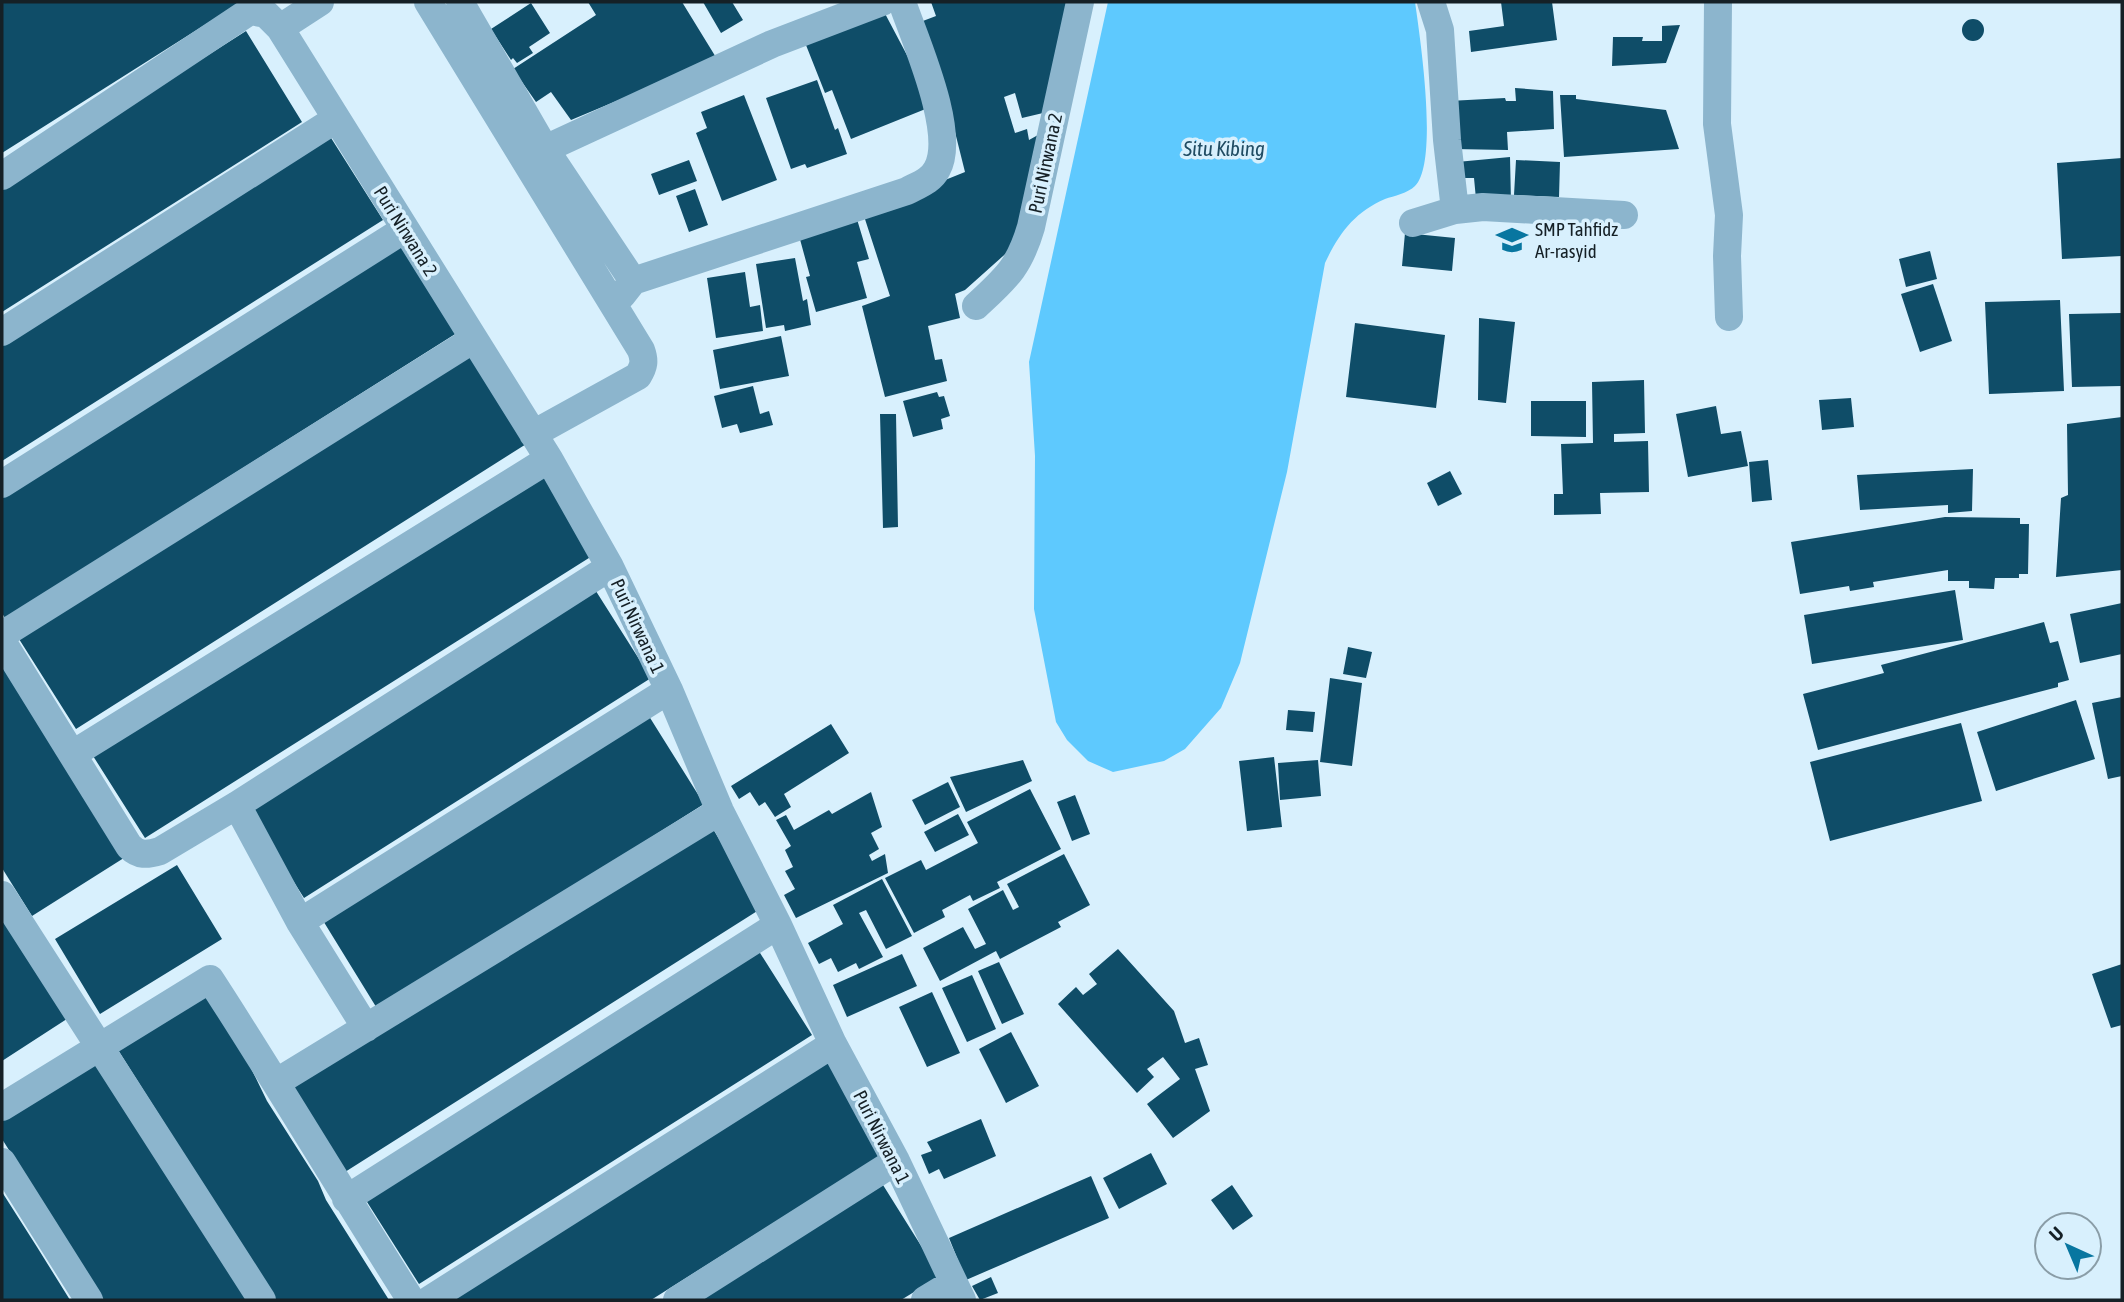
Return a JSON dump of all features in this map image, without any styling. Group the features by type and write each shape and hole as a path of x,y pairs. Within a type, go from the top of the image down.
{"street":[{"path":"2,176 250,11 266,14 280,27 320,2"},
{"path":"428,2 644,359 638,376 533,434"},
{"path":"460,2 545,149 633,281"},
{"path":"545,149 772,44 882,2"},
{"path":"614,307 633,281 907,191 930,179 944,152 941,131 934,94 902,2"},
{"name":"Puri Nirwana 2","path":"976,306 1012,272 1023,253 1080,2"},
{"path":"1431,2 1440,30 1447,140 1455,210"},
{"path":"1718,2 1717,124 1729,215 1729,317"},
{"name":"Puri Nirwana 2","path":"280,27 549,460"},
{"path":"2,332 336,119"},
{"path":"1413,223 1455,210 1483,206 1624,215"},
{"path":"2,484 405,229"},
{"path":"2,635 474,339"},
{"path":"72,754 549,460"},
{"name":"Puri Nirwana 1","path":"549,460 610,567 668,690 720,811 778,925 833,1044 896,1161 958,1292"},
{"path":"2,641 129,846 136,854 148,855 237,806 610,567"},
{"path":"300,922 668,690"},
{"path":"237,806 300,922 366,1028"},
{"path":"277,1082 720,811"},
{"path":"2,895 262,1300"},
{"path":"346,1199 778,925"},
{"path":"2,1107 210,979 277,1082 346,1199 411,1300"},
{"path":"429,1300 833,1044"},
{"path":"677,1300 896,1161"},
{"path":"2,1162 89,1300"},
{"path":"925,1300 958,1292"}],"water":[{"name":"Situ Kibing","path":"1108,2 1415,2 1424,69 1427,126 1422,173 1415,186 1365,210 1342,233 1325,263 1287,472 1240,663 1221,708 1185,749 1164,761 1113,772 1088,761 1067,740 1056,722 1034,609 1035,456 1029,362"}],"building":[{"path":"2,2 241,2 2,153"},
{"path":"588,2 682,2 717,59 571,120 551,92 536,102 513,69 596,15"},
{"path":"703,2 732,2 743,20 721,33"},
{"path":"931,2 1068,2 1043,113 1022,118 1015,93 1004,97 1015,133 1027,129 1029,140 1038,135 1023,220 1012,248 965,290 955,294 960,318 928,326 935,360 942,359 947,381 885,397 862,306 890,296 863,213 965,172 942,80 915,24 936,16"},
{"path":"1501,2 1552,2 1557,40 1471,52 1469,31 1504,26"},
{"path":"531,3 550,33 529,47 533,53 517,63 513,58 511,60 491,29"},
{"path":"881,6 909,59 928,108 851,139 832,90 825,93 802,35"},
{"path":"1973,19 1981,22 1984,30 1981,38 1973,41 1965,38 1962,30 1965,22"},
{"path":"1680,25 1666,63 1612,66 1613,37 1643,37 1642,41 1662,41 1662,26"},
{"path":"246,31 302,122 2,312 2,186"},
{"path":"817,80 835,130 838,128 847,154 807,168 805,164 791,169 766,98"},
{"path":"1515,88 1553,91 1554,129 1507,132 1508,150 1454,149 1449,101 1505,98 1506,101 1516,101"},
{"path":"744,95 777,180 722,201 696,133 707,128 701,112"},
{"path":"1560,95 1576,95 1576,99 1666,110 1679,149 1564,157"},
{"path":"326,130 383,220 2,461 2,335"},
{"path":"1510,157 1511,202 1476,199 1474,178 1458,178 1457,162"},
{"path":"2122,158 2122,256 2062,259 2057,163"},
{"path":"689,160 697,181 659,195 651,174"},
{"path":"1516,160 1560,162 1559,197 1514,195"},
{"path":"695,189 708,225 689,232 676,196"},
{"path":"856,216 869,259 857,262 867,298 816,312 798,232"},
{"path":"1405,233 1455,238 1452,271 1402,266"},
{"path":"403,241 460,331 5,618 2,613 2,495"},
{"path":"1930,251 1937,279 1906,287 1899,259"},
{"path":"795,258 803,301 807,299 811,325 785,331 784,325 766,328 756,264"},
{"path":"745,272 750,307 760,305 763,331 716,338 707,278"},
{"path":"1933,284 1952,341 1920,352 1901,294"},
{"path":"2060,300 2064,391 1989,394 1985,302"},
{"path":"2122,313 2122,386 2072,387 2069,314"},
{"path":"1479,318 1515,322 1506,403 1478,400"},
{"path":"1355,323 1445,335 1436,408 1346,397"},
{"path":"781,336 789,376 720,389 713,350"},
{"path":"474,351 531,441 76,729 19,639"},
{"path":"1644,380 1645,433 1614,434 1614,442 1648,441 1649,492 1600,493 1601,514 1554,515 1554,494 1563,494 1561,444 1593,443 1592,382"},
{"path":"753,386 760,414 769,411 773,425 740,433 737,424 722,428 714,396"},
{"path":"937,392 939,397 944,396 950,416 941,419 943,429 913,437 903,401"},
{"path":"1851,398 1854,427 1822,430 1819,400"},
{"path":"1531,401 1586,401 1586,437 1531,436"},
{"path":"1716,406 1721,434 1741,431 1748,466 1688,477 1676,414"},
{"path":"880,414 896,414 898,527 883,528"},
{"path":"2122,417 2122,570 2056,577 2061,498 2068,495 2067,424"},
{"path":"1768,460 1772,500 1752,502 1749,462"},
{"path":"547,465 600,551 145,838 88,748"},
{"path":"1973,469 1972,511 1948,513 1948,505 1860,510 1857,475"},
{"path":"1450,471 1462,494 1438,506 1427,483"},
{"path":"1945,517 2020,518 2020,524 2029,524 2028,574 2019,574 2019,578 1995,578 1994,589 1969,588 1969,581 1948,581 1948,570 1873,582 1874,587 1850,591 1849,586 1800,594 1791,542"},
{"path":"594,588 651,678 304,898 247,808"},
{"path":"1955,590 1963,640 1812,664 1804,615"},
{"path":"2122,603 2122,654 2080,663 2070,614"},
{"path":"2044,622 2050,643 2058,641 2069,680 2058,683 2058,687 1818,750 1803,694 1884,673 1881,665"},
{"path":"1348,647 1372,652 1366,678 1343,674"},
{"path":"2,659 127,856 32,916 2,868"},
{"path":"1330,678 1362,683 1352,766 1320,762"},
{"path":"2122,697 2122,776 2108,779 2092,703"},
{"path":"2076,700 2095,759 1996,791 1977,732"},
{"path":"1288,710 1315,712 1313,732 1286,730"},
{"path":"647,713 704,804 378,1010 322,919"},
{"path":"1961,723 1982,801 1830,841 1810,762"},
{"path":"831,724 849,753 784,794 791,807 775,817 765,802 759,806 750,792 739,799 731,786"},
{"path":"1274,757 1282,827 1247,831 1239,761"},
{"path":"1023,760 1032,781 966,812 950,777"},
{"path":"1318,760 1321,796 1280,800 1278,763"},
{"path":"948,782 960,807 925,825 912,800"},
{"path":"1030,789 1061,849 997,882 1000,888 973,901 970,895 942,910 945,917 914,933 885,878 921,860 926,870 978,843 967,822"},
{"path":"871,792 882,827 871,833 879,849 869,855 872,861 885,854 888,873 796,918 784,895 795,889 785,871 793,867 785,850 791,846 776,820 786,815 794,830 829,810 832,814"},
{"path":"1075,795 1090,834 1072,841 1057,802"},
{"path":"958,814 969,835 935,852 924,832"},
{"path":"708,821 762,908 345,1172 288,1081"},
{"path":"1064,854 1090,905 1058,922 1061,927 1000,959 996,951 940,981 923,948 963,927 975,949 986,944 968,909 1003,890 1013,910 1019,907 1007,884"},
{"path":"177,865 222,939 100,1014 55,939"},
{"path":"882,879 912,936 886,949 866,910 859,913 883,957 859,969 856,963 838,972 831,958 819,964 808,943 843,924 833,905"},
{"path":"2,903 73,1015 2,1061"},
{"path":"755,945 812,1035 419,1284 362,1194"},
{"path":"1118,949 1174,1011 1185,1043 1199,1038 1208,1065 1195,1069 1210,1111 1173,1138 1147,1104 1180,1079 1163,1057 1147,1069 1154,1077 1137,1093 1058,1004 1076,987 1083,995 1097,984 1089,974"},
{"path":"902,954 917,986 847,1017 833,985"},
{"path":"999,962 1024,1014 1002,1024 978,971"},
{"path":"2122,964 2122,1025 2111,1028 2092,974"},
{"path":"972,975 996,1029 967,1042 942,988"},
{"path":"201,987 247,1060 267,1101 318,1181 326,1200 389,1300 276,1300 113,1042"},
{"path":"932,992 960,1053 927,1067 899,1007"},
{"path":"1011,1032 1039,1086 1006,1103 979,1049"},
{"path":"97,1050 258,1300 104,1300 2,1139 2,1111"},
{"path":"828,1062 885,1153 651,1300 451,1300"},
{"path":"981,1119 996,1156 944,1179 939,1169 929,1174 921,1155 932,1151 927,1142"},
{"path":"1151,1153 1167,1184 1119,1209 1103,1178"},
{"path":"1091,1176 1109,1218 966,1280 949,1238"},
{"path":"883,1185 940,1276 901,1300 701,1300"},
{"path":"1232,1185 1253,1216 1233,1230 1211,1200"},
{"path":"2,1192 37,1247 70,1300 2,1300"},
{"path":"991,1277 998,1293 980,1300 972,1286"}],"place":[{"name":"SMP Tahfidz Ar-rasyid","path":"1512,240"}]}
